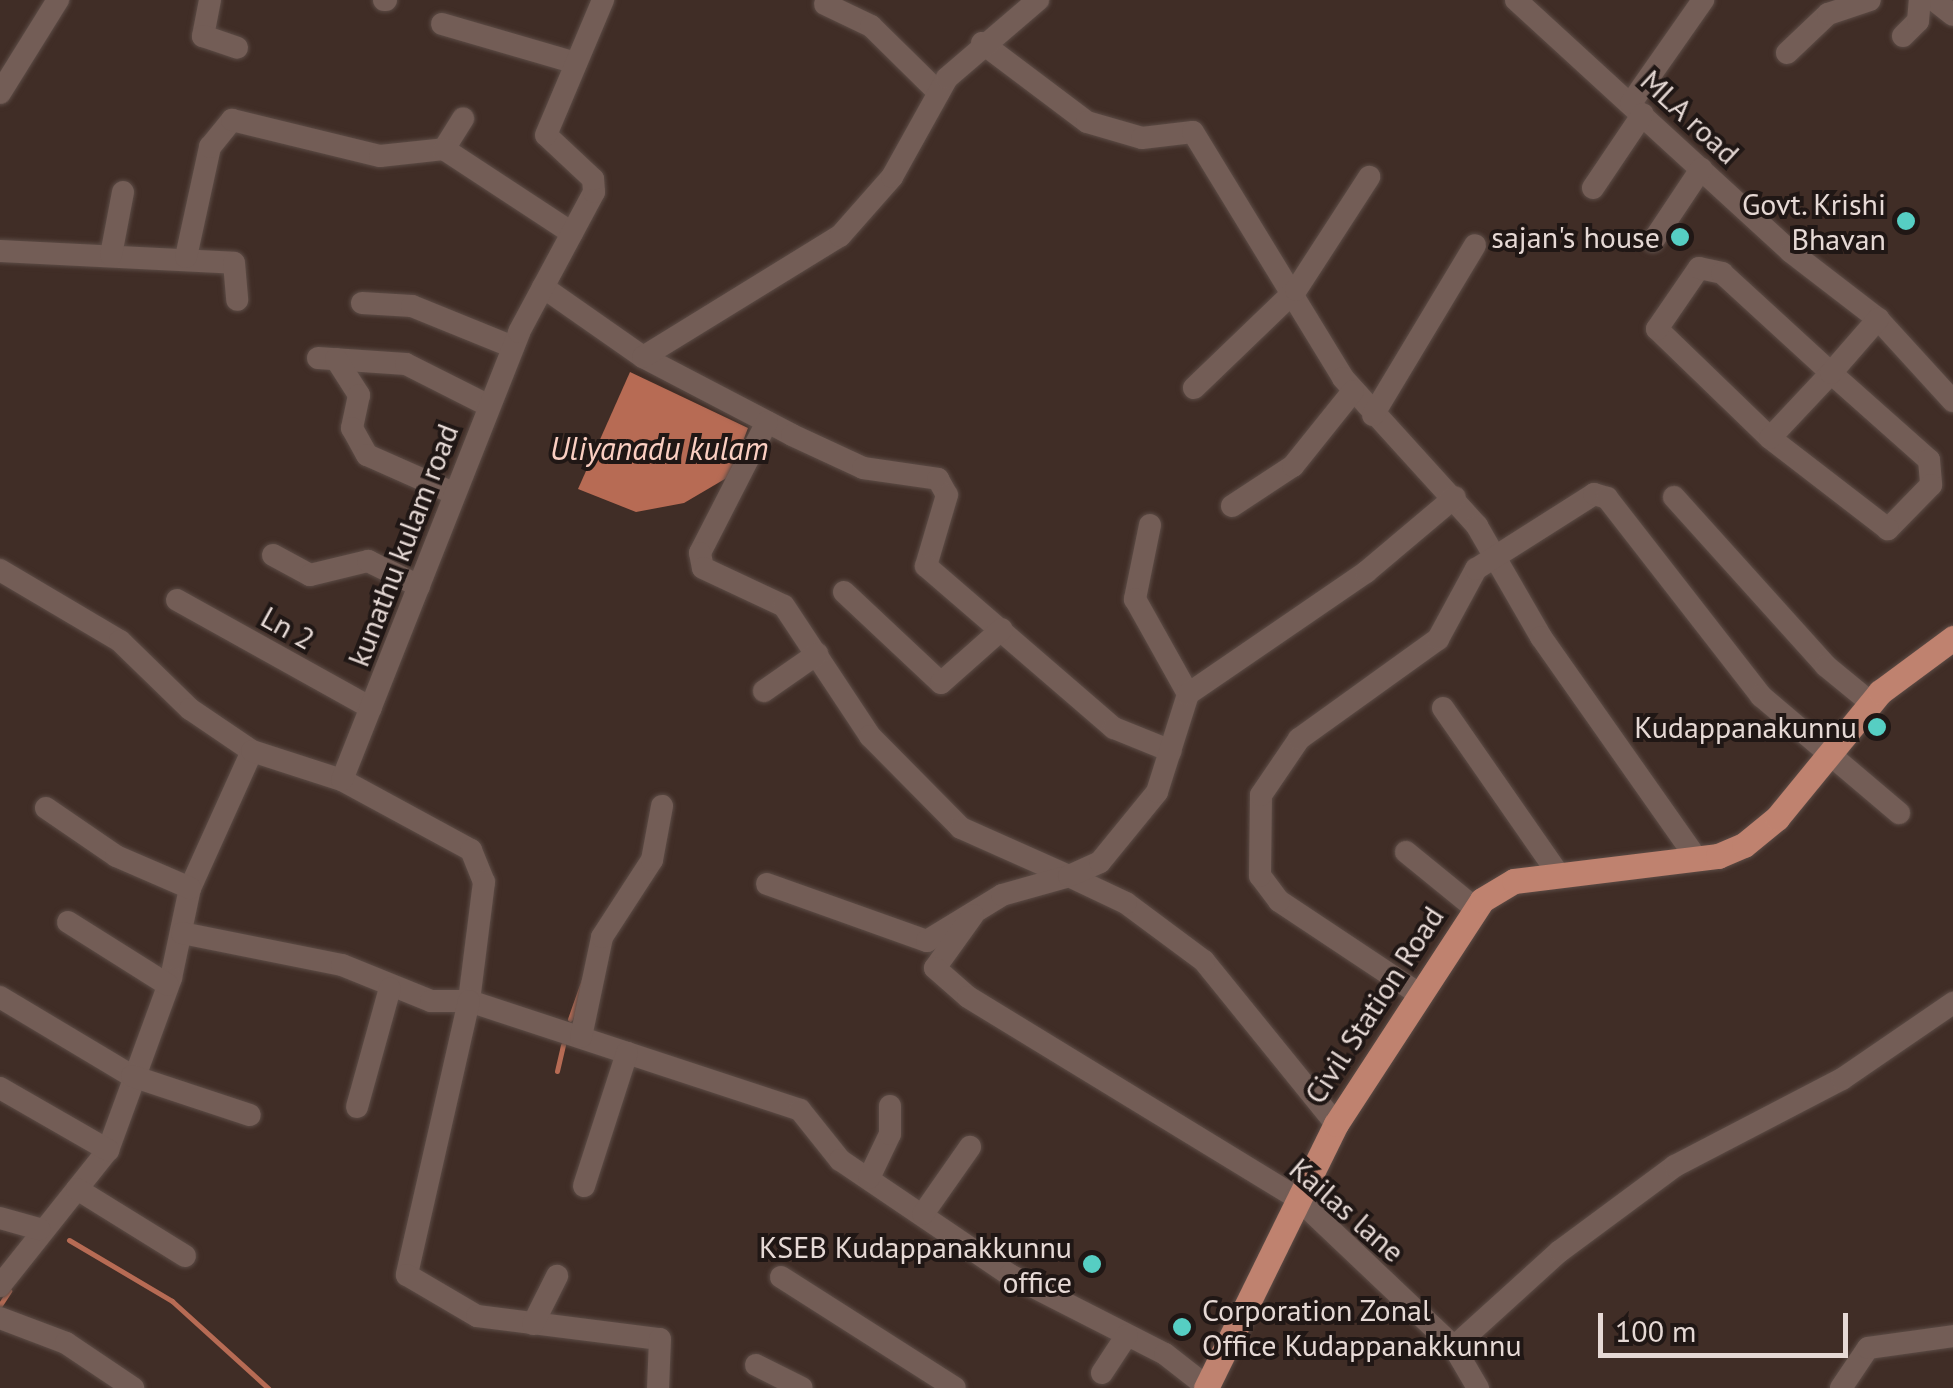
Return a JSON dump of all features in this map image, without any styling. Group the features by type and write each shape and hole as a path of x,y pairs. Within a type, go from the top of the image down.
{"main road":[{"name":"Civil Station Road","path":"1206,1387 1296,1197 1336,1124 1418,994 1495,889 1557,872 1697,859 1755,836 1872,702 1953,638"}],"street":[{"path":"0,92 58,0"},
{"path":"210,0 202,36 237,48"},
{"path":"442,24 573,62 603,0"},
{"path":"643,357 840,236 892,177 939,93 982,43 1038,0"},
{"name":"MLA road","path":"1516,0 1702,169 1878,318 1953,401"},
{"path":"1594,188 1637,108 1704,0"},
{"path":"1787,53 1828,14 1870,0"},
{"path":"1904,36 1918,21 1920,0"},
{"path":"1934,0 1953,15"},
{"path":"825,4 871,26 939,93"},
{"path":"982,43 1087,122 1142,138 1193,132 1296,290 1353,391 1456,497 1496,563 1697,859"},
{"name":"kunathu kulam road","path":"342,780 516,339 595,182 546,135 573,62"},
{"path":"444,149 463,118"},
{"path":"186,257 210,147 232,120 380,156 444,149 572,233"},
{"path":"1652,242 1702,169"},
{"path":"1194,388 1296,290 1368,177"},
{"path":"111,255 123,192"},
{"path":"1374,415 1475,245"},
{"path":"0,251 186,257 237,264 237,300"},
{"path":"1700,268 1722,272 1930,460 1932,485 1903,521 1878,526 1770,438 1657,329 1700,268"},
{"path":"543,287 643,357 766,422 863,468 946,486 926,566 1114,728 1170,751"},
{"path":"362,304 412,306 516,339"},
{"path":"1770,438 1832,374 1878,318"},
{"path":"455,494 367,455 352,428 359,395 327,358 406,364 490,406"},
{"path":"1232,506 1293,466 1353,391"},
{"path":"766,422 700,553 712,578 755,587 784,606 901,773 961,828 1126,903 1204,961 1336,1124"},
{"path":"1418,994 1280,901 1260,876 1254,821 1275,763 1438,639 1462,582 1602,494 1760,696 1898,813"},
{"path":"767,884 928,941 1002,895 1070,876 1100,862 1141,812 1170,751 1188,694 1366,572 1456,497"},
{"path":"1674,497 1826,666 1872,702"},
{"path":"1150,525 1135,598 1188,694"},
{"path":"273,555 310,575 368,561 419,586"},
{"path":"0,570 120,641 190,710 252,751 342,780 447,832 480,866 469,1001 404,1264 414,1281 476,1316 660,1339 658,1388"},
{"path":"844,592 942,682 1002,630"},
{"name":"Ln 2","path":"177,600 371,708"},
{"path":"764,691 817,654"},
{"path":"1443,708 1557,872"},
{"path":"0,1286 38,1229 108,1150 168,985 190,888 252,751"},
{"path":"581,1037 602,937 652,860 662,806"},
{"path":"46,808 116,856 190,888"},
{"path":"1406,852 1476,910"},
{"name":"Kailas lane","path":"973,916 935,968 968,997 1296,1197 1454,1347 1478,1388"},
{"path":"68,922 168,985"},
{"path":"182,933 342,965 390,988 469,1001 800,1110 840,1160 1010,1276 1127,1335 1206,1387"},
{"path":"358,1107 390,988"},
{"path":"0,997 132,1076 250,1114"},
{"path":"1454,1347 1560,1251 1675,1166 1842,1079 1953,1002"},
{"path":"584,1186 628,1053"},
{"path":"0,1088 108,1150"},
{"path":"870,1178 890,1134 890,1106"},
{"path":"923,1214 970,1147"},
{"path":"76,1189 185,1256"},
{"path":"0,1218 38,1229"},
{"path":"533,1324 557,1276"},
{"path":"780,1277 955,1388"},
{"path":"0,1318 66,1343 133,1388"},
{"path":"1102,1373 1127,1335"},
{"path":"1840,1388 1868,1348 1953,1336"},
{"path":"756,1365 802,1388"}],"water":[{"name":"Uliyanadu kulam","path":"630,372 748,428 730,476 684,503 636,512 578,489"}],"waterway":[{"path":"570,1019 593,954"},
{"path":"557,1071 563,1045"},
{"path":"69,1240 172,1301 268,1388"},
{"path":"0,1305 9,1291"}],"place":[{"name":"Govt. Krishi Bhavan","path":"1906,221"},
{"name":"sajan's house","path":"1680,237"},
{"name":"Kudappanakunnu","path":"1877,727"},
{"name":"KSEB Kudappanakkunnu office","path":"1092,1264"},
{"name":"Corporation Zonal Office Kudappanakkunnu","path":"1182,1327"}]}
